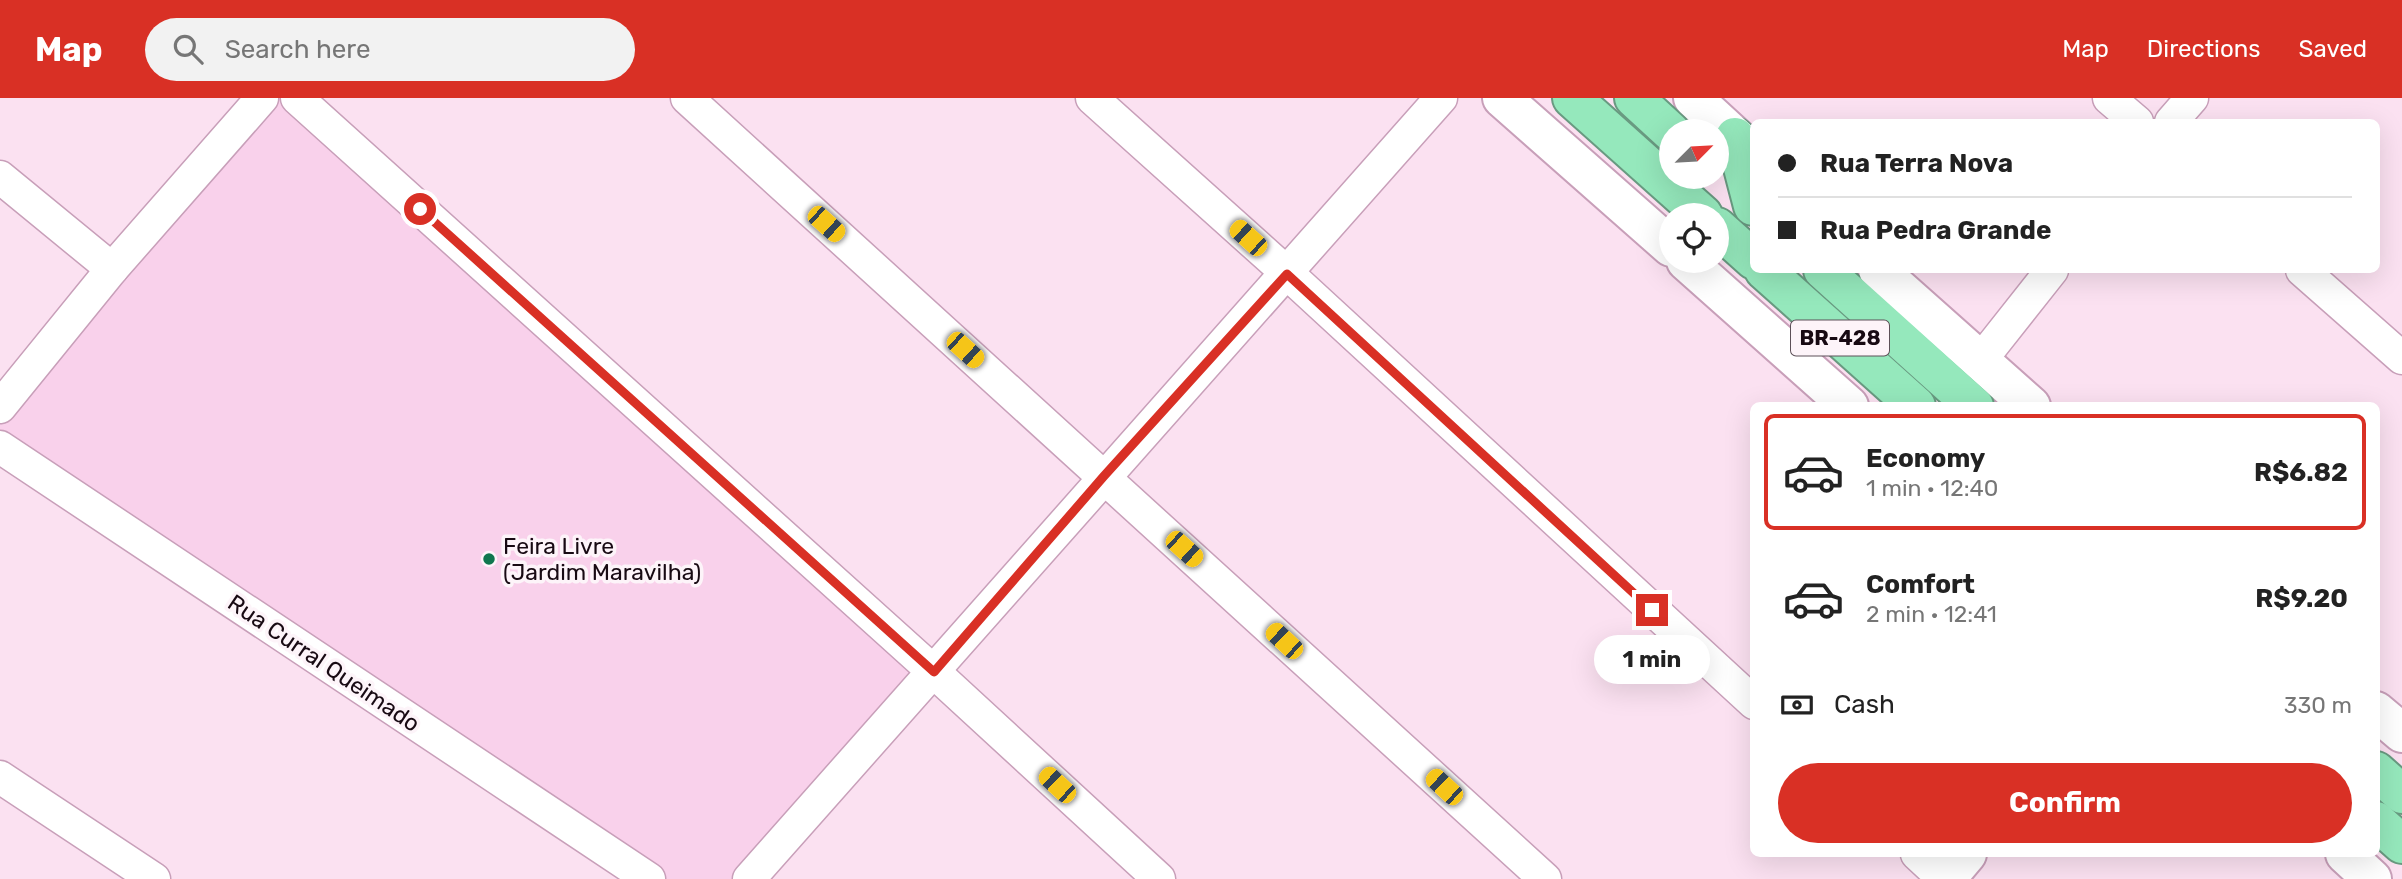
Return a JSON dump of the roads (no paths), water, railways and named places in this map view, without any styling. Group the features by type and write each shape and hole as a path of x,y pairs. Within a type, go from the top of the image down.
{"highway":[{"path":"1572,98 1690,203"},
{"path":"1634,98 1659,121"},
{"path":"1744,145 1750,186"},
{"path":"1729,184 1750,203"},
{"path":"1729,238 1750,256"},
{"name":"BR-428","path":"1767,273 1912,402"},
{"name":"BR-428","path":"1826,273 1970,402"},
{"path":"2380,775 2402,794"},
{"path":"2380,825 2402,844"}],"main road":[{"path":"1502,98 1659,236"},
{"path":"1693,98 1744,145"},
{"path":"1699,273 1845,402"},
{"path":"1881,273 2026,402"},
{"path":"2380,714 2402,733"},
{"path":"1945,879 1964,857"},
{"path":"2348,857 2372,879"}],"street":[{"path":"0,407 112,269 262,98"},
{"path":"297,98 934,672 1159,879"},
{"path":"687,98 1545,879"},
{"path":"1092,98 1750,699"},
{"path":"750,879 1441,98"},
{"path":"2109,98 2134,119"},
{"path":"2174,119 2192,98"},
{"path":"0,177 112,269"},
{"path":"1980,361 2050,273"},
{"path":"2305,273 2402,358"},
{"name":"Rua Curral Queimado","path":"0,447 649,879"},
{"path":"0,777 154,879"},
{"path":"1920,857 1945,879"}],"place":[{"name":"Feira Livre (Jardim Maravilha)","path":"489,559"}]}
